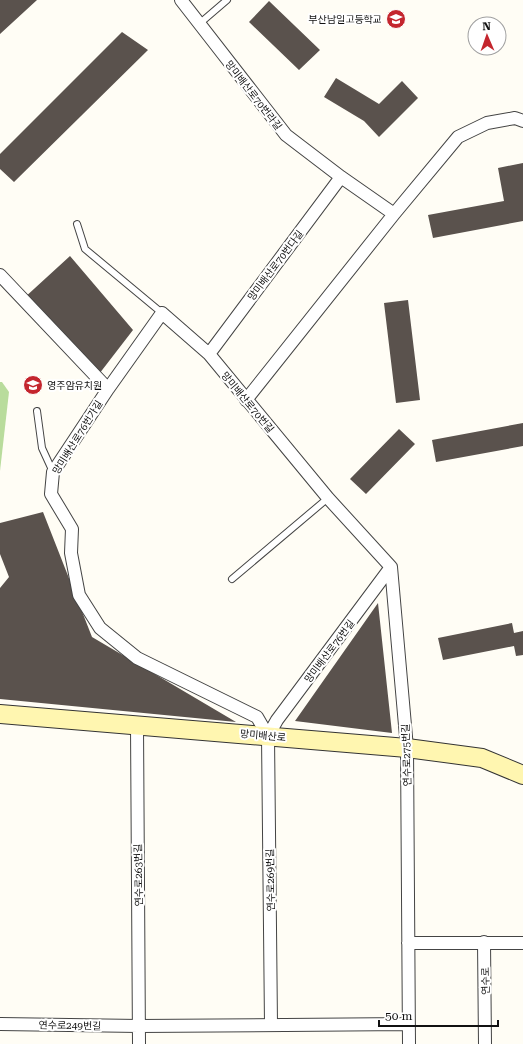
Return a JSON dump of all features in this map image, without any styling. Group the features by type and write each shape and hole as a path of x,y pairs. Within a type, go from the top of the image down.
{"street":[{"name":"망미배산로70번라길","path":"181,0 286,135 341,177 394,214"},
{"path":"246,400 394,214 458,137 487,123 515,118 523,121"},
{"name":"망미배산로70번다길","path":"208,354 341,177"},
{"path":"0,275 108,389"},
{"name":"망미배산로70번길","path":"162,313 208,354 328,498 391,567"},
{"name":"망미배산로76번가길","path":"162,313 108,389 53,472 51,494 72,529 71,553 79,595 100,628 137,658 257,717 268,736"},
{"name":"망미배산로76번길","path":"268,736 277,720 391,567"},
{"name":"연수로275번길","path":"391,567 407,748 409,1044"},
{"name":"망미배산로","path":"0,714 407,748 482,758 523,775"},
{"name":"연수로263번길","path":"136,725 139,1044"},
{"name":"연수로269번길","path":"268,736 271,1024"},
{"name":"연수로","path":"484,942 485,1044"},
{"path":"408,943 523,942"},
{"name":"연수로249번길","path":"0,1024 139,1026"},
{"path":"139,1026 408,1024"}],"lane":[{"path":"199,24 227,0"},
{"path":"77,224 85,249 162,313"},
{"path":"37,411 42,448 53,472"},
{"path":"232,578 328,498"}],"green space":[{"path":"0,382 2,382 9,392 0,471"}],"building":[{"path":"0,0 37,0 0,34"},
{"path":"269,1 320,50 299,70 249,22"},
{"path":"122,32 148,50 14,182 0,169 0,154"},
{"path":"336,78 379,104 402,81 418,98 379,137 364,121 324,97"},
{"path":"523,163 523,221 433,238 428,215 504,201 498,168"},
{"path":"70,256 133,330 96,378 23,299"},
{"path":"408,300 420,400 396,403 384,303"},
{"path":"523,423 523,446 436,462 432,440"},
{"path":"399,429 415,444 366,494 350,479"},
{"path":"43,512 92,637 236,722 0,699 0,588 9,577 0,554 0,523"},
{"path":"378,603 392,733 295,721"},
{"path":"512,623 514,633 523,631 523,655 516,656 514,646 443,660 438,638"}],"place":[{"name":"부산남일고등학교","path":"396,19"},
{"name":"영주암유치원","path":"33,385"}]}
